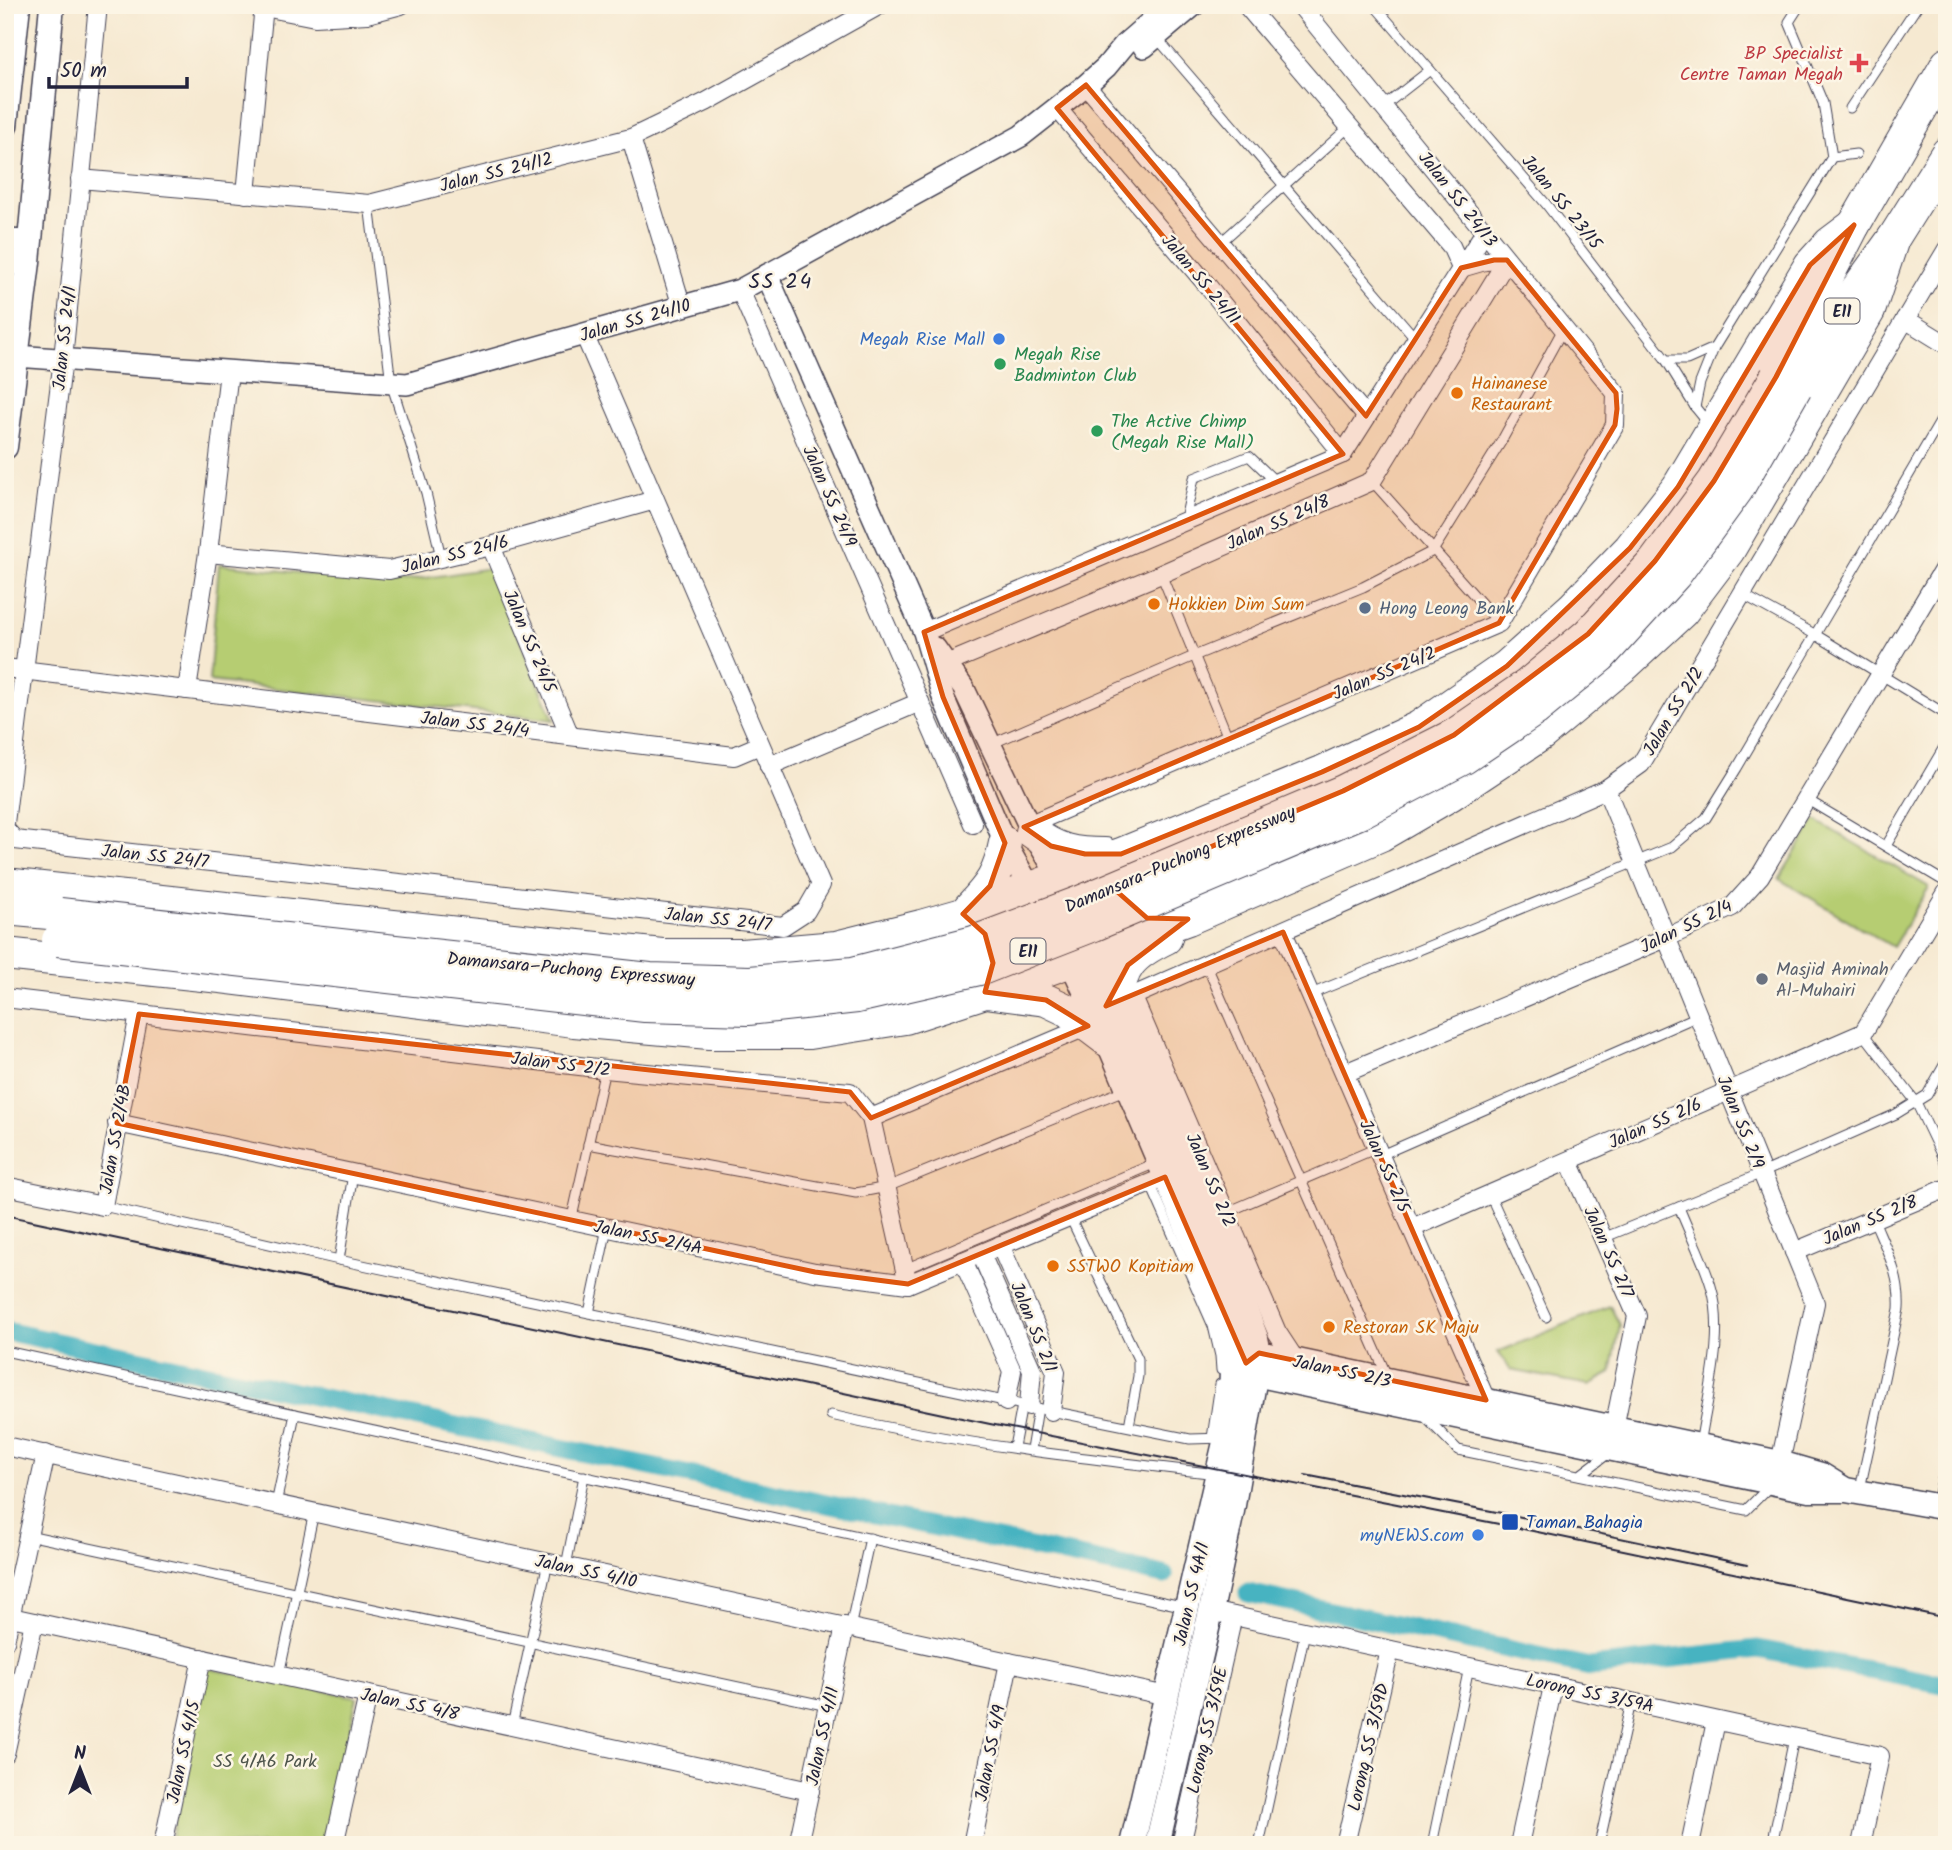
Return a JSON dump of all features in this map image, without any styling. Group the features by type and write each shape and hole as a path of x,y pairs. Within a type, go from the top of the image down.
{"highway":[{"name":"Damansara–Puchong Expressway","path":"1786,382 1854,225 1947,64"},
{"name":"Damansara–Puchong Expressway","path":"59,927 650,979 750,982 853,973 974,942 1080,902 1343,791 1454,735 1527,685 1588,634 1655,561 1893,239 1947,153"},
{"path":"5,884 662,955 742,955 836,947 963,914 1322,772 1419,727 1507,666 1572,608 1630,548 1678,487 1704,418 1810,265 1830,243 1854,225"},
{"path":"5,954 574,1021 709,1033 809,1033 905,1018 1188,919 1381,835 1450,795 1542,734 1625,665 1682,612 1729,550 1869,311 1893,239"},
{"path":"963,914 990,886 1022,833 1065,851 1085,854 1121,853"},
{"path":"1121,853 1117,863 1117,882 1130,908 1156,921 1188,919"},
{"name":"E11","path":"5,909 59,927"},
{"path":"963,914 979,926 989,943 993,963 985,992"},
{"path":"1124,999 1119,982 1128,965 1148,947 1174,934 1188,919"},
{"name":"E11","path":"5,934 59,927"},
{"path":"985,992 1046,1000 1067,1010 1098,1034"}],"main road":[{"path":"5,126 18,5"},
{"path":"5,447 16,356 17,251 52,5"},
{"path":"1044,882 1083,956 1124,999 1256,1338 1253,1363 1231,1399"},
{"path":"1083,956 1098,1034 1128,1088 1157,1174 1227,1321 1233,1341 1253,1363"},
{"name":"Jalan SS 4A/1","path":"1132,1845 1167,1696 1211,1612 1219,1438 1231,1399 1233,1341"},
{"name":"Jalan SS 2/3","path":"1253,1363 1296,1361 1486,1400 1614,1439 1699,1446 1777,1473"},
{"name":"Jalan SS 2/3","path":"1253,1363 1418,1409 1614,1439 1777,1473 1821,1475 1852,1491 1944,1508"},
{"name":"Jalan SS 4A/1","path":"1157,1845 1232,1511 1253,1363"}],"street":[{"name":"Jalan SS 24/1","path":"24,670 63,359 98,5"},
{"path":"246,194 264,6 314,17 367,14 401,5"},
{"name":"Jalan SS 24/12","path":"80,179 369,204 631,138 706,102 880,5"},
{"name":"Jalan SS 24/10","path":"16,356 407,384 740,290 1021,135 1086,85 1125,44 1170,5"},
{"path":"1106,67 1130,59 1194,5"},
{"path":"1246,5 1451,246 1461,268"},
{"name":"Jalan SS 24/13","path":"1300,5 1616,393 1615,425 1499,623"},
{"path":"1086,85 1366,416"},
{"name":"Jalan SS 24/11","path":"1057,108 1210,289 1343,454"},
{"path":"631,138 682,307"},
{"path":"1343,454 1484,233"},
{"name":"Jalan SS 2/2","path":"1296,1361 1277,1332 1225,1213 1124,999 1606,789 1642,764 1947,249"},
{"path":"1461,268 1485,261 1507,260"},
{"path":"1372,481 1507,260"},
{"name":"Jalan SS 24/9","path":"767,275 924,632 943,697 1022,833 1044,882"},
{"name":"Jalan SS 24/9","path":"740,290 973,824"},
{"path":"1905,319 1947,345"},
{"name":"Jalan SS 24/7","path":"5,829 15,840 783,926 806,911 821,885 584,334"},
{"path":"187,690 208,553 229,371"},
{"name":"Jalan SS 24/8","path":"924,632 1343,454"},
{"name":"Jalan SS 24/8","path":"946,664 1161,574 1372,481"},
{"name":"Jalan SS 24/6","path":"208,553 389,570 491,546 655,500"},
{"name":"Jalan SS 24/5","path":"491,546 570,736"},
{"name":"Jalan SS 2/4","path":"1345,1073 1666,938 1732,907 1760,876 1947,563"},
{"name":"Jalan SS 24/2","path":"1022,833 1499,623"},
{"name":"Jalan SS 24/9","path":"924,632 964,690 991,744 1022,833 1044,882"},
{"name":"Jalan SS 24/4","path":"5,668 734,756 760,745"},
{"path":"5,823 24,670"},
{"path":"769,766 920,702"},
{"name":"Jalan SS 2/9","path":"1606,789 1815,1303 1777,1473"},
{"path":"1863,1033 1947,892"},
{"name":"Jalan SS 2/5","path":"1283,932 1486,1400"},
{"name":"Jalan SS 2/2","path":"5,998 605,1069 849,1092 871,1118"},
{"name":"Jalan SS 2/4B","path":"5,1186 103,1206 139,1014"},
{"name":"Jalan SS 2/6","path":"1412,1228 1863,1033"},
{"path":"907,1277 871,1118 1098,1034"},
{"name":"Jalan SS 2/4A","path":"117,1124 840,1277 907,1277 963,1261 1070,1217 1157,1174"},
{"name":"Jalan SS 2/7","path":"1569,1161 1637,1316 1614,1439"},
{"name":"Jalan SS 2/8","path":"1794,1252 1945,1194"},
{"name":"Jalan SS 2/1","path":"1000,1245 1056,1372 1029,1406"},
{"name":"Jalan SS 2/1","path":"981,1254 1032,1370 1029,1406"},
{"path":"963,1261 1029,1406"},
{"name":"Jalan SS 4/10","path":"5,1446 1167,1696"},
{"path":"5,1642 46,1454"},
{"path":"1944,1508 1947,1478"},
{"name":"Lorong SS 3/59A","path":"1211,1612 1880,1756 1861,1845"},
{"name":"Lorong SS 3/59E","path":"1181,1845 1211,1612"},
{"name":"Jalan SS 4/8","path":"11,1617 810,1791"},
{"path":"5,1754 34,1622"},
{"name":"Jalan SS 4/11","path":"798,1845 848,1627"},
{"name":"Lorong SS 3/59D","path":"1345,1845 1390,1650"},
{"name":"Jalan SS 4/15","path":"163,1845 202,1658"},
{"name":"Jalan SS 4/9","path":"972,1845 1009,1662"},
{"path":"1519,1845 1553,1686"},
{"path":"334,1845 368,1695"},
{"path":"1690,1845 1716,1721"}],"lane":[{"name":"Jalan SS 23/15","path":"1374,5 1546,204 1666,360 1704,418"},
{"path":"1704,418 1700,383 1714,348 1832,158 1823,103 1789,22 1800,5"},
{"path":"1850,108 1918,5"},
{"path":"1156,36 1416,339"},
{"path":"1384,106 1430,70"},
{"path":"1219,244 1349,127"},
{"path":"1832,158 1856,154"},
{"path":"369,204 391,383 426,493 441,557"},
{"path":"991,744 1194,656 1363,587 1433,551 1501,442 1563,329"},
{"path":"1666,360 1688,360 1714,348"},
{"path":"1311,994 1672,847 1706,818 1947,410"},
{"path":"1185,520 1194,478 1249,456 1276,482"},
{"path":"1372,481 1499,623"},
{"path":"1161,574 1229,740"},
{"path":"1742,594 1816,635 1947,715"},
{"path":"1886,846 1947,742"},
{"path":"1807,799 1947,883"},
{"path":"1206,964 1389,1381"},
{"path":"1225,1213 1299,1181 1379,1152 1698,1016"},
{"path":"1863,1033 1916,1102 1947,1167"},
{"path":"1603,1238 1896,1114 1927,1095 1947,1060"},
{"path":"571,1222 605,1069"},
{"path":"588,1144 856,1193 887,1187 1128,1088"},
{"path":"339,1260 353,1174"},
{"path":"103,1206 339,1260 1029,1406 1190,1438 1219,1438 1220,1356 1213,1326 1157,1174 907,1277"},
{"path":"1490,1195 1546,1317"},
{"path":"1679,1207 1712,1287 1716,1314 1715,1346 1699,1446"},
{"path":"1070,1217 1138,1359 1138,1376 1129,1426"},
{"path":"1852,1491 1899,1309 1900,1292 1895,1269 1874,1220"},
{"path":"589,1313 607,1228"},
{"path":"6,1353 296,1413 1211,1612"},
{"path":"1014,1447 1029,1406"},
{"path":"1029,1406 1031,1450"},
{"path":"1418,1409 1458,1450 1746,1510 1777,1473"},
{"path":"276,1504 296,1413"},
{"path":"831,1415 1031,1450 1218,1474"},
{"path":"1580,1475 1614,1439"},
{"path":"566,1566 584,1476"},
{"path":"279,1675 314,1512"},
{"path":"29,1535 828,1706"},
{"path":"848,1627 870,1538"},
{"path":"512,1726 548,1562"},
{"path":"1259,1845 1306,1632"},
{"path":"1432,1845 1469,1667"},
{"path":"1600,1845 1631,1702"},
{"path":"1772,1845 1794,1738"}],"highlighted area":[{"path":"1086,85 1366,416 1461,268 1494,260 1507,260 1616,393 1617,409 1615,425 1499,623 1024,827 1051,846 1085,854 1121,854 1322,772 1419,727 1507,666 1630,548 1678,487 1810,265 1854,225 1776,377 1714,481 1655,561 1588,634 1454,735 1343,791 1113,888 1147,918 1188,919 1128,965 1106,1006 1283,932 1486,1400 1259,1353 1246,1363 1165,1177 908,1284 815,1272 117,1123 139,1014 850,1092 871,1118 1088,1026 1046,1000 985,992 993,963 985,934 963,914 990,886 1005,843 943,697 924,632 1343,454 1057,108"}],"green space":[{"path":"219,564 393,583 490,568 554,720 209,681"},
{"path":"1815,820 1929,887 1893,947 1779,879"},
{"path":"1610,1306 1620,1325 1611,1373 1589,1385 1511,1370 1498,1352"},
{"name":"SS 4/A6 Park","path":"205,1668 357,1697 325,1845 170,1845"}],"waterway":[{"path":"5,1331 1164,1575"},
{"path":"1248,1593 1590,1667 1758,1649 1947,1685"}],"tram line":[{"path":"5,1215 990,1424 1509,1526 1947,1618"},
{"path":"1305,1475 1512,1515 1747,1565"}],"place":[{"name":"BP Specialist Centre Taman Megah","path":"1859,63"},
{"name":"Megah Rise Mall","path":"999,339"},
{"name":"Megah Rise Badminton Club","path":"1000,364"},
{"name":"Hainanese Restaurant","path":"1457,393"},
{"name":"The Active Chimp (Megah Rise Mall)","path":"1097,431"},
{"name":"Hokkien Dim Sum","path":"1154,604"},
{"name":"Hong Leong Bank","path":"1365,608"},
{"name":"Masjid Aminah Al-Muhairi","path":"1762,979"},
{"name":"SSTWO Kopitiam","path":"1053,1266"},
{"name":"Restoran SK Maju","path":"1329,1327"},
{"name":"Taman Bahagia","path":"1510,1522"},
{"name":"myNEWS.com","path":"1478,1535"}],"district":[{"name":"SS 24","path":"781,281"}]}
